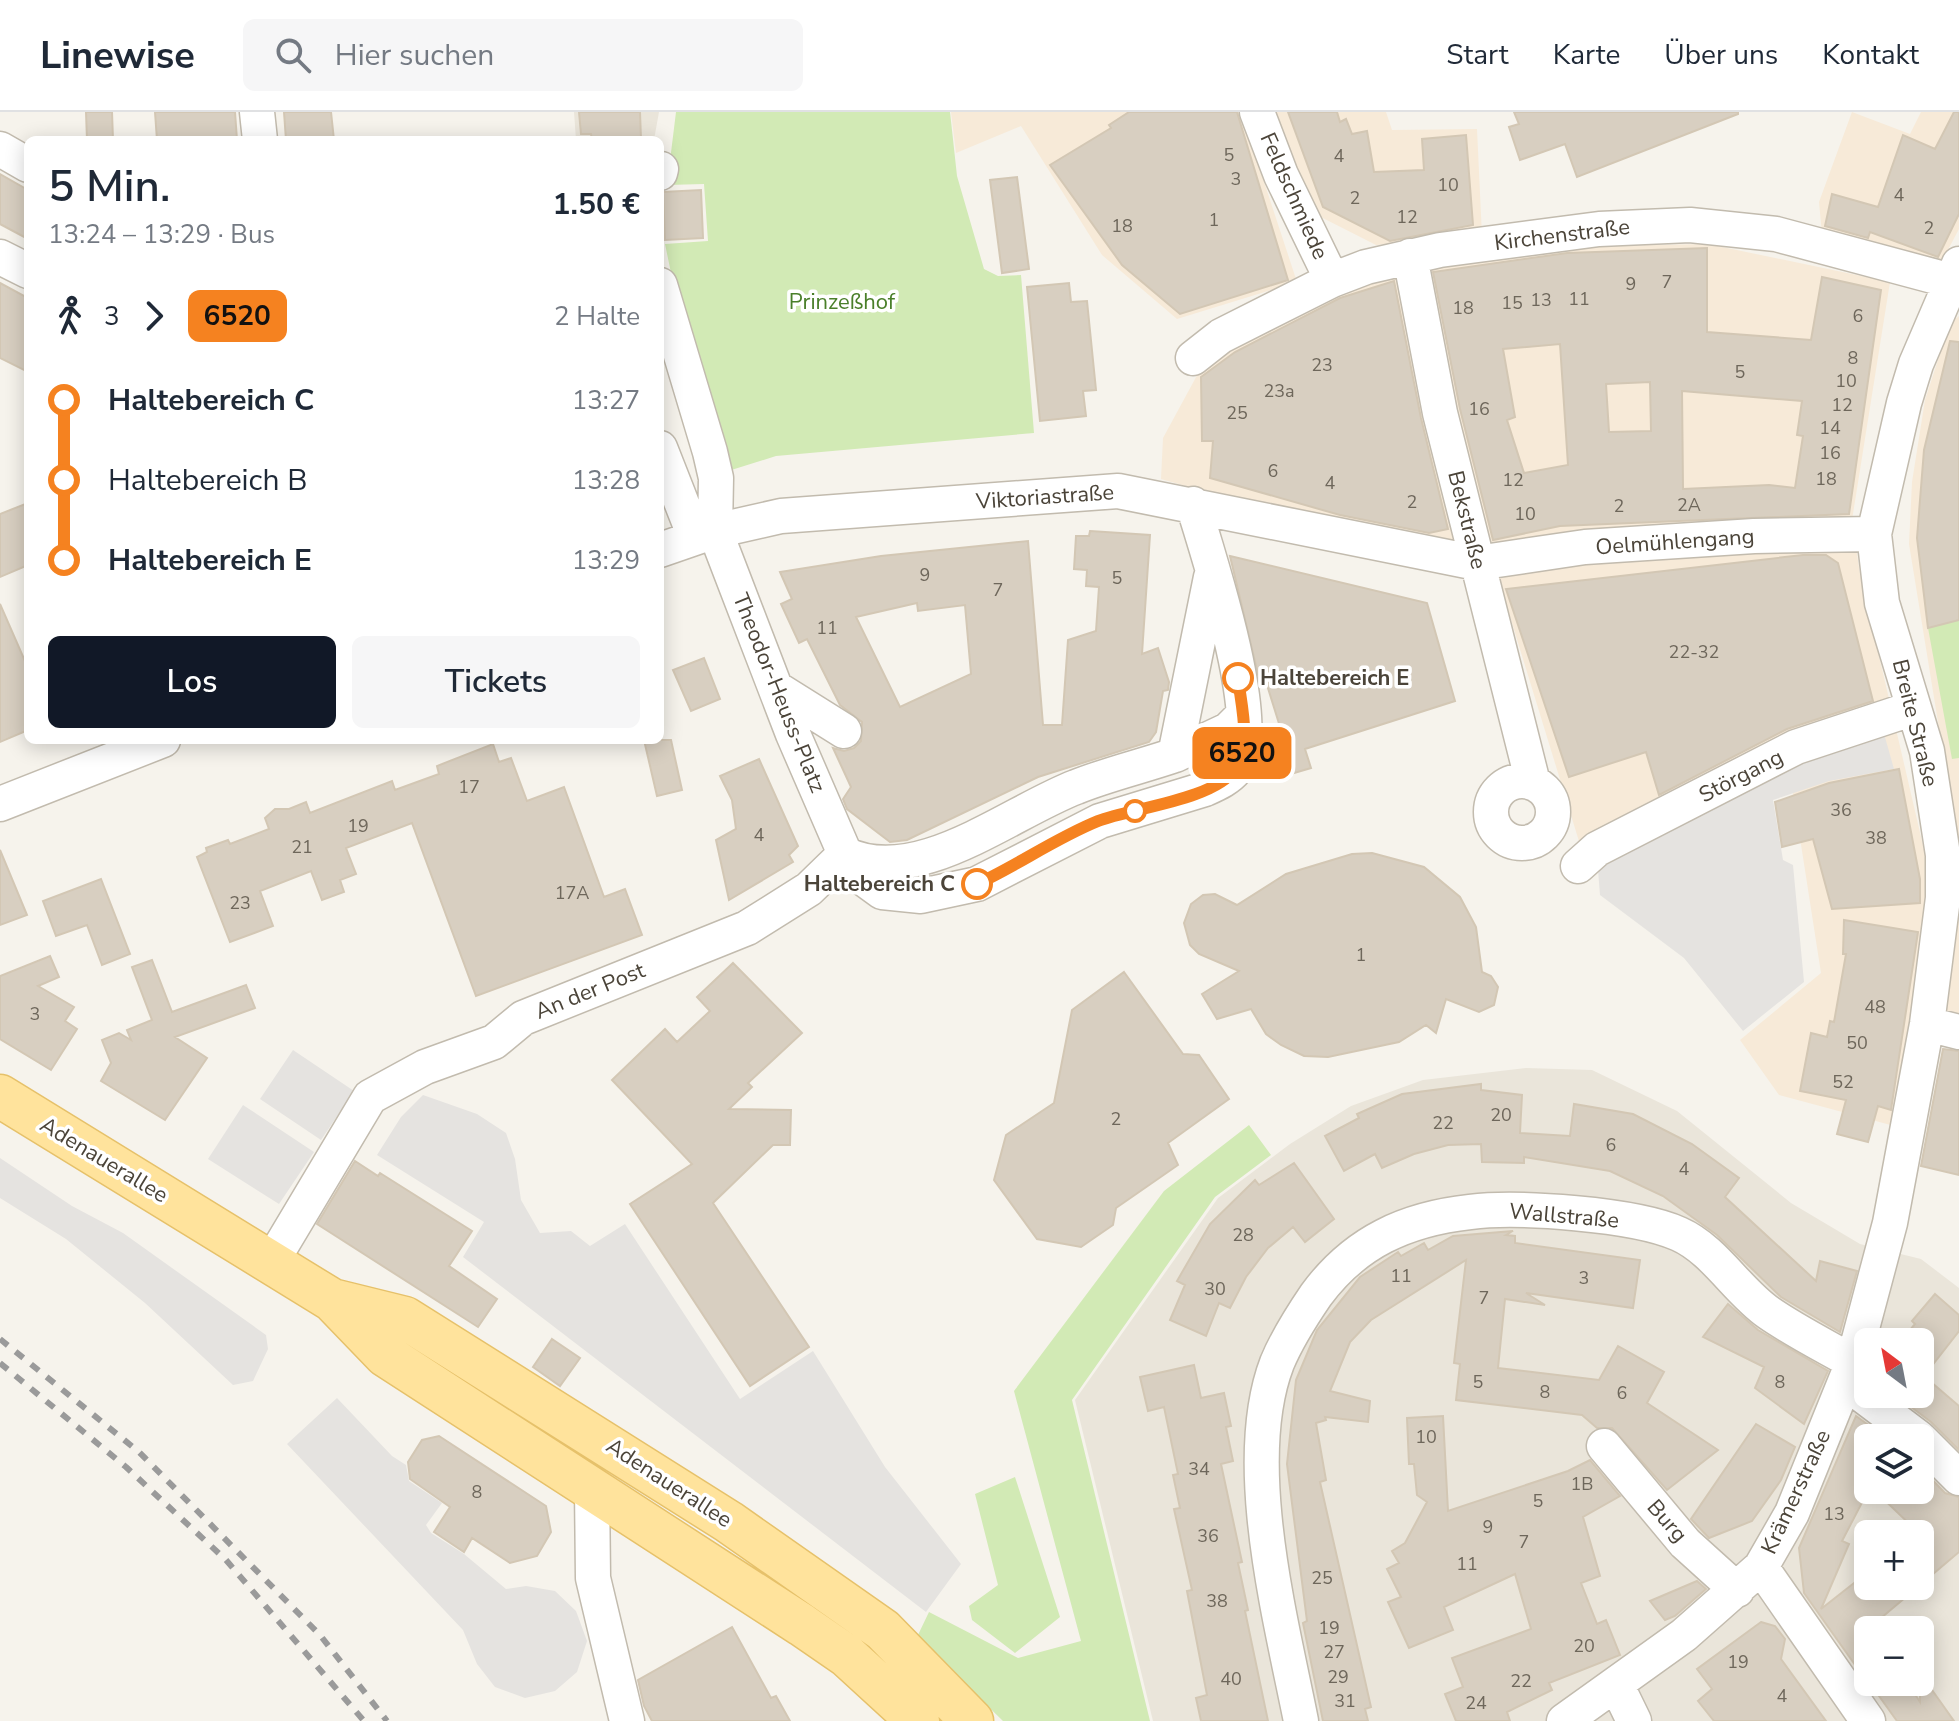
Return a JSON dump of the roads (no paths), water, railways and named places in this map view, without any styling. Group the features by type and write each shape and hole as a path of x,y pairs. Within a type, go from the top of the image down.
{"main road":[{"name":"Adenauerallee","path":"0,1096 332,1300 385,1355 847,1656 918,1721"},
{"name":"Adenauerallee","path":"332,1300 405,1318 729,1522 883,1630 972,1721"}],"street":[{"path":"257,112 260,136"},
{"name":"Feldschmiede","path":"1257,112 1281,175 1332,280"},
{"path":"0,149 24,163"},
{"name":"Kirchenstraße","path":"1193,358 1221,336 1332,280 1410,256 1599,229 1690,225 1776,234 1956,276"},
{"name":"Bekstraße","path":"1410,256 1440,413 1533,783"},
{"path":"0,257 24,269"},
{"name":"Breite Straße","path":"1890,1223 1943,1028 1943,855 1927,751 1882,603 1874,534 1904,403 1956,276"},
{"path":"664,298 716,478 705,534"},
{"name":"Theodor-Heuss-Platz","path":"664,456 705,534 777,689 845,854 860,876 882,892 921,896 977,884 1100,821 1157,805 1224,780 1236,769 1244,747 1238,672 1193,504"},
{"name":"Viktoriastraße","path":"664,549 705,534 781,516 1118,491 1477,563"},
{"name":"Oelmühlengang","path":"1477,563 1585,547 1754,536 1874,534"},
{"name":"Theodor-Heuss-Platz","path":"1175,755 1212,572"},
{"path":"777,689 844,731"},
{"name":"Störgang","path":"1578,866 1597,849 1796,747 1914,708"},
{"path":"845,854 865,864 897,864 1000,827 1076,787 1175,755 1228,730 1242,716"},
{"path":"0,804 153,744"},
{"name":"An der Post","path":"272,1261 370,1097 425,1067 494,1042 523,1018 747,928 809,889 845,854"},
{"name":"Wallstraße","path":"1301,1721 1267,1540 1266,1413 1277,1365 1297,1322 1324,1285 1374,1239 1402,1225 1440,1215 1530,1209 1644,1224 1680,1234 1703,1250 1768,1312 1849,1372 1904,1424"},
{"name":"Krämerstraße","path":"1564,1721 1617,1686 1749,1579 1792,1513 1849,1372 1890,1223"},
{"name":"Burg","path":"1604,1446 1685,1543 1749,1579 1868,1721"},
{"name":"Wallstraße","path":"1934,1453 1959,1478"},
{"path":"592,1488 593,1578 627,1721"},
{"path":"1617,1686 1634,1721"}],"railway":[{"path":"0,1339 139,1452 320,1635 387,1721"},
{"path":"0,1363 126,1467 226,1560 364,1721"}],"place":[{"name":"Haltebereich E","path":"1238,678"},
{"name":"Haltebereich C","path":"977,884"}],"park label":[{"name":"Prinzeßhof","path":"842,302"}]}
